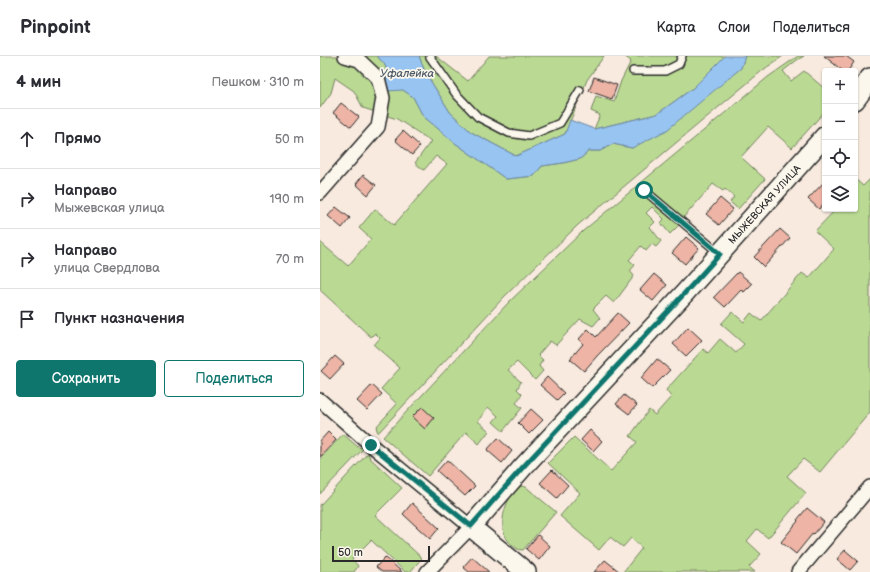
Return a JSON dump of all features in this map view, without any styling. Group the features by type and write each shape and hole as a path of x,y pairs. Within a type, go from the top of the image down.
{"street":[{"path":"320,193 378,128 383,98 378,78 359,60 344,56"},
{"path":"858,96 870,78"},
{"name":"МЫЖЕВСКАЯ УЛИЦА","path":"427,572 683,295 822,139"},
{"path":"320,400 371,445 526,572"},
{"path":"798,572 870,487"}],"lane":[{"path":"633,71 665,71 678,64 682,56"},
{"path":"431,57 456,94 478,117 509,133 530,136 560,123 580,90"},
{"path":"644,190 720,254"}],"green space":[{"path":"320,56 377,56 385,65 388,75 384,85 403,90 413,97 423,116 455,143 506,179 534,176 542,166 580,159 589,151 600,151 613,144 632,148 741,68 745,56 783,56 763,70 578,225 504,297 378,433 376,427 397,404 381,389 400,368 374,345 380,338 375,333 371,337 320,290 320,242 348,266 371,239 359,228 375,209 394,225 447,164 436,156 424,170 415,163 431,141 397,119 363,108 354,91 335,78 331,93 320,108"},
{"path":"419,56 436,56 468,81 489,56 604,56 587,80 565,134 516,156 471,132 450,112 425,72"},
{"path":"624,56 725,56 693,88 657,114 594,129 600,115 591,111 596,96 614,102 621,81 631,61"},
{"path":"798,56 804,56 783,71 791,81 804,71 822,86 822,114 792,148 768,127 741,157 765,179 738,209 730,202 734,197 725,189 723,191 713,184 683,218 644,187 640,191 680,224 670,234 661,223 664,219 652,207 646,213 655,222 650,227 661,241 656,247 652,244 646,251 641,246 629,260 635,265 630,271 634,276 614,303 606,296 593,309 600,318 593,326 580,319 556,345 550,341 538,355 543,360 539,366 543,371 535,380 517,362 508,370 521,382 517,389 522,394 516,403 522,408 503,431 493,422 498,416 488,407 478,421 489,431 479,444 466,432 428,476 383,437 509,302 583,231 768,77"},
{"path":"870,179 870,412 820,472 803,459 787,476 806,493 768,538 757,529 747,541 761,554 749,567 755,572 623,572 642,548 631,538 623,547 610,537 599,550 560,516 580,493 548,463 574,437 611,471 637,442 630,436 649,410 655,415 671,397 666,390 703,349 708,353 720,339 736,353 744,344 721,324 732,312 744,322 751,313 761,321 802,273 809,278 834,249 815,231 833,212 858,212 858,182 863,186"},
{"path":"343,434 358,447 364,448 320,494 320,459"},
{"path":"368,453 370,458 402,488 375,515 422,558 410,572 405,572 371,540 352,559 358,566 354,572 320,572 320,505"},
{"path":"521,486 526,487 556,512 523,550 520,550 512,545 505,535 503,528 503,516 507,503 513,493"}],"water":[{"name":"Уфалейка","path":"377,56 419,56 425,72 450,112 471,132 516,156 565,134 570,120 594,129 657,114 693,88 725,56 745,56 741,68 667,130 632,148 613,144 600,151 589,151 580,159 542,166 534,176 506,179 455,143 423,116 413,97 403,90 388,91 384,85 388,75 385,65"}],"building":[{"path":"824,56 846,56 854,62 850,68 839,68"},
{"path":"594,77 617,85 612,99 589,91"},
{"path":"341,103 359,117 351,127 333,113"},
{"path":"403,131 420,146 412,155 395,140"},
{"path":"363,175 376,185 368,195 356,184"},
{"path":"822,184 822,206 819,209 808,199"},
{"path":"720,198 733,209 719,225 706,214"},
{"path":"336,207 350,218 342,228 328,216"},
{"path":"780,229 790,238 764,267 754,257"},
{"path":"686,237 699,248 685,264 672,253"},
{"path":"738,272 752,284 744,292 741,290 725,307 714,297"},
{"path":"654,274 667,285 653,301 640,290"},
{"path":"618,313 629,323 584,371 570,359 583,344 579,339 588,329 596,337"},
{"path":"688,327 702,340 686,356 673,344"},
{"path":"335,356 344,364 330,379 321,371"},
{"path":"657,359 670,370 652,388 641,378"},
{"path":"547,377 564,393 557,400 540,385"},
{"path":"372,385 382,394 367,410 357,401"},
{"path":"624,395 637,405 629,414 616,404"},
{"path":"422,407 434,418 425,429 412,417"},
{"path":"531,409 543,420 529,434 518,423"},
{"path":"590,430 602,441 593,451 581,440"},
{"path":"328,432 336,440 320,457 320,441"},
{"path":"498,438 512,451 502,463 487,450"},
{"path":"447,460 475,486 465,496 437,471"},
{"path":"552,470 568,485 557,498 540,483"},
{"path":"412,503 439,528 430,539 403,514"},
{"path":"807,508 824,522 796,554 781,542"},
{"path":"538,535 550,546 539,560 526,549"},
{"path":"845,550 858,561 850,570 837,559"},
{"path":"385,557 402,572 382,572 376,567"},
{"path":"472,557 489,572 469,572 463,567"},
{"path":"605,560 620,572 594,572"}],"route":[{"path":"371,445 471,526 523,467 720,254 644,190"}]}
